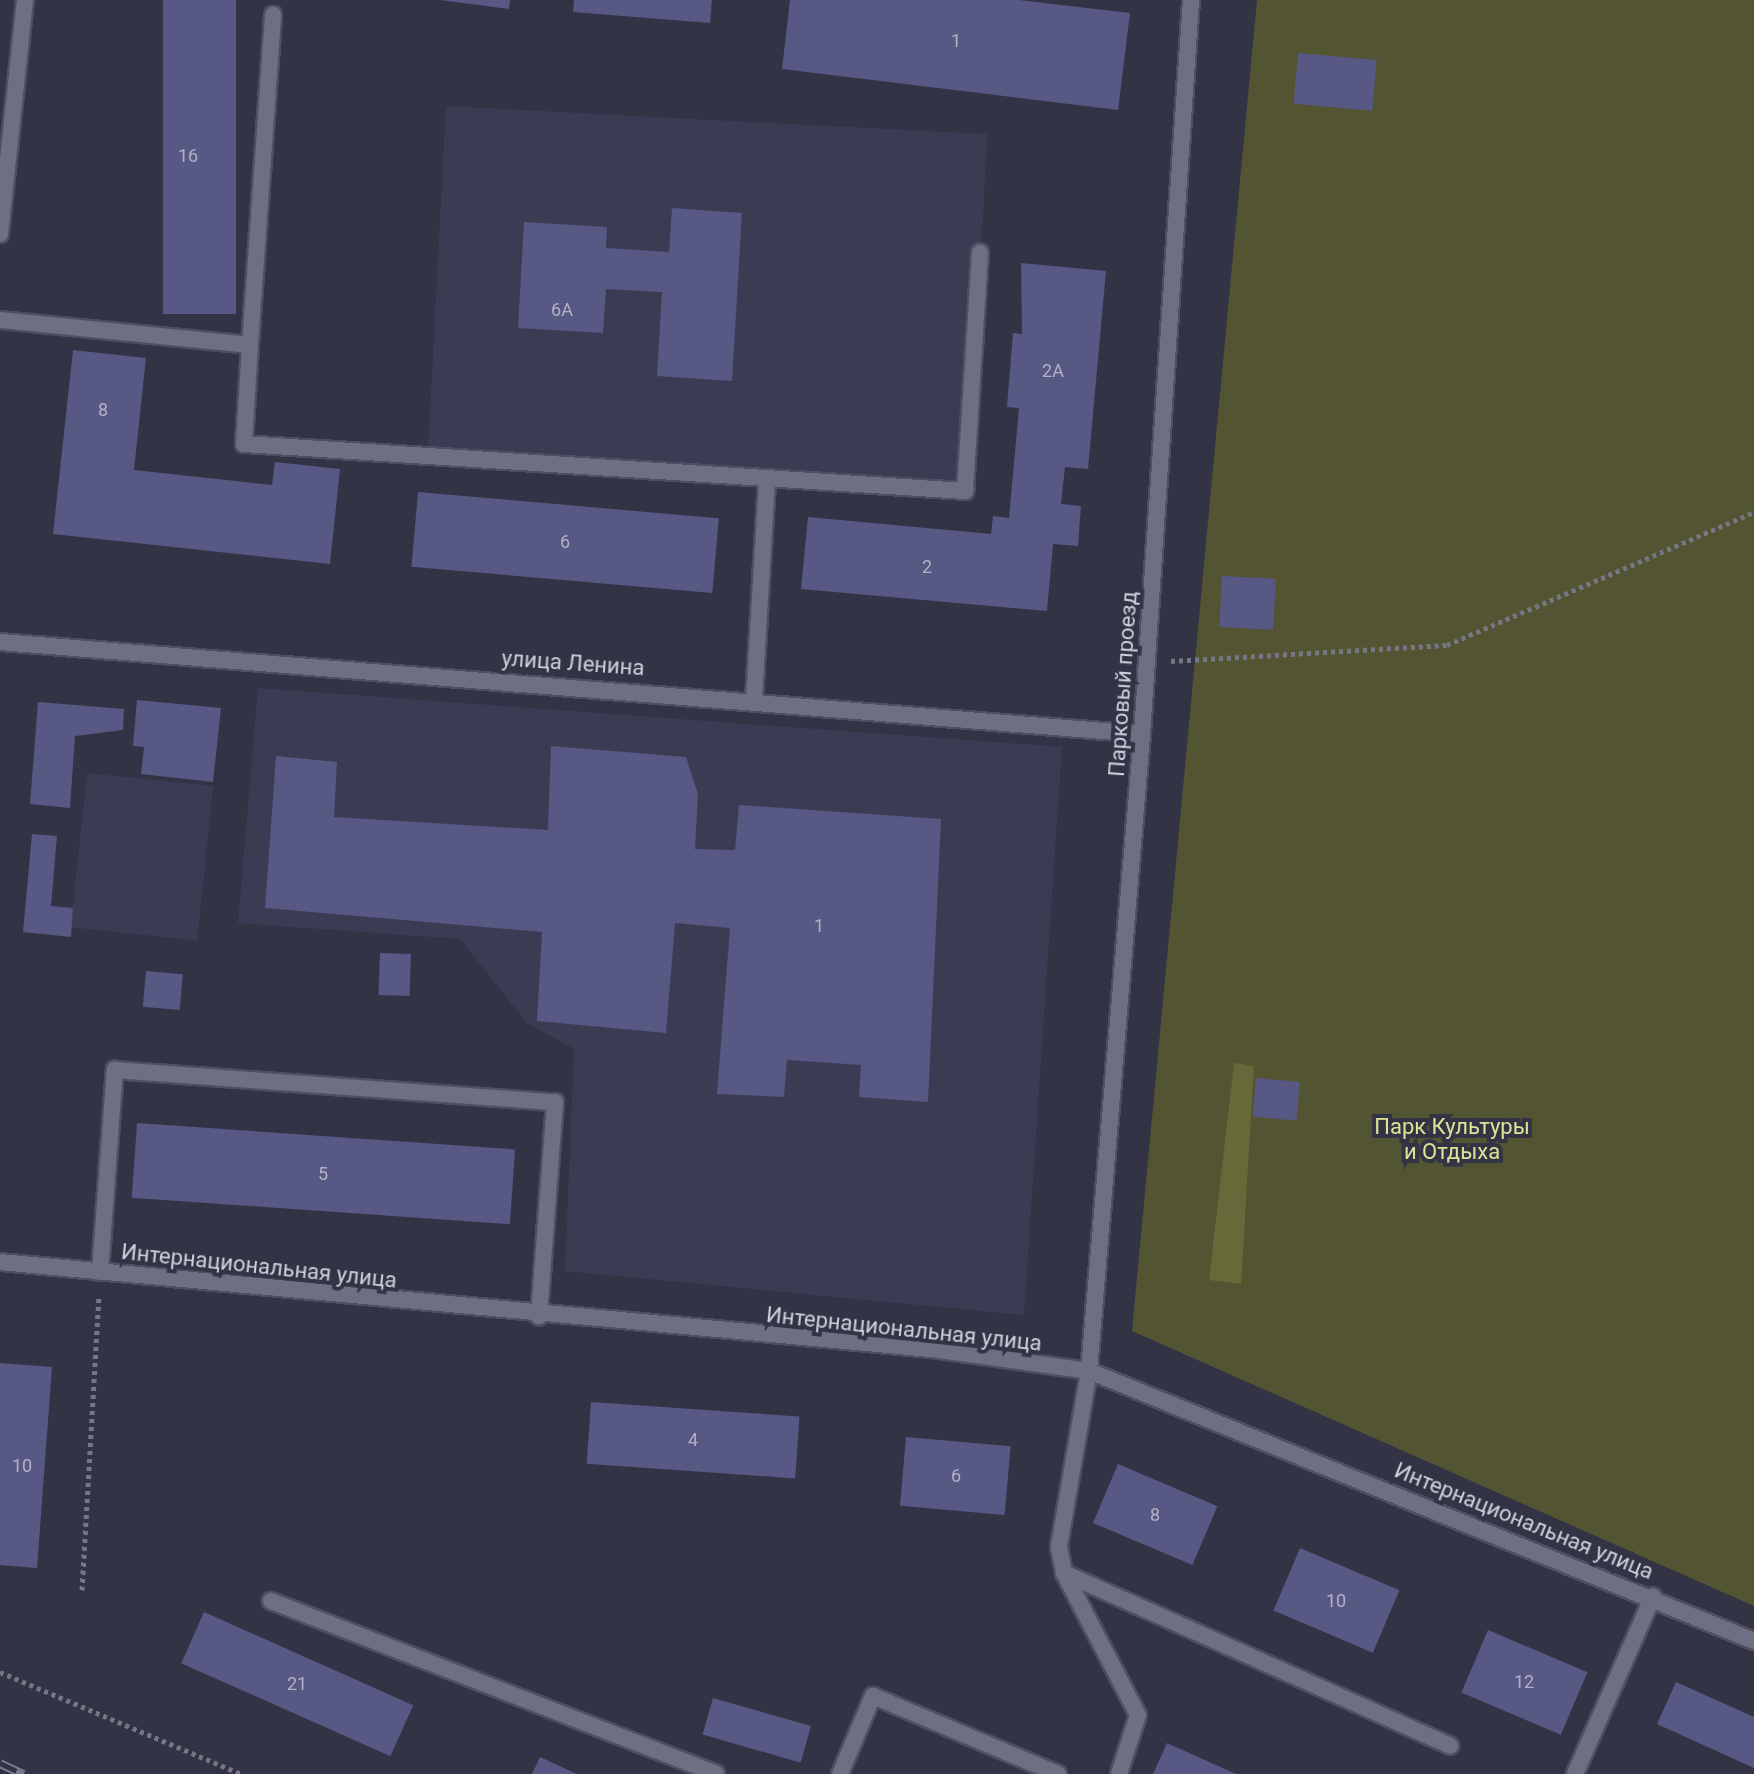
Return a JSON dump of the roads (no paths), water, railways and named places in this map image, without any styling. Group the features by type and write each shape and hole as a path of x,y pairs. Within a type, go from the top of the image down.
{"street":[{"path":"0,234 25,0"},
{"name":"Парковый проезд","path":"1064,1573 1059,1547 1089,1371 1142,734 1191,0"},
{"path":"273,15 244,444 965,491 980,252"},
{"path":"0,320 250,345"},
{"path":"754,699 767,478"},
{"name":"улица Ленина","path":"0,642 754,699 1142,734"},
{"path":"100,1272 115,1070 555,1102 539,1316"},
{"name":"Интернациональная улица","path":"0,1262 539,1316 931,1349 1089,1371 1653,1596 1754,1641"},
{"path":"1064,1573 1450,1746"},
{"path":"1064,1573 1138,1715 1119,1774"},
{"path":"1575,1774 1653,1596"},
{"path":"271,1601 716,1774"},
{"path":"840,1774 873,1696 1058,1774"}],"railway":[{"path":"0,1763 24,1774"}],"park label":[{"name":"Парк Культуры и Отдыха","path":"1452,1138"}]}
